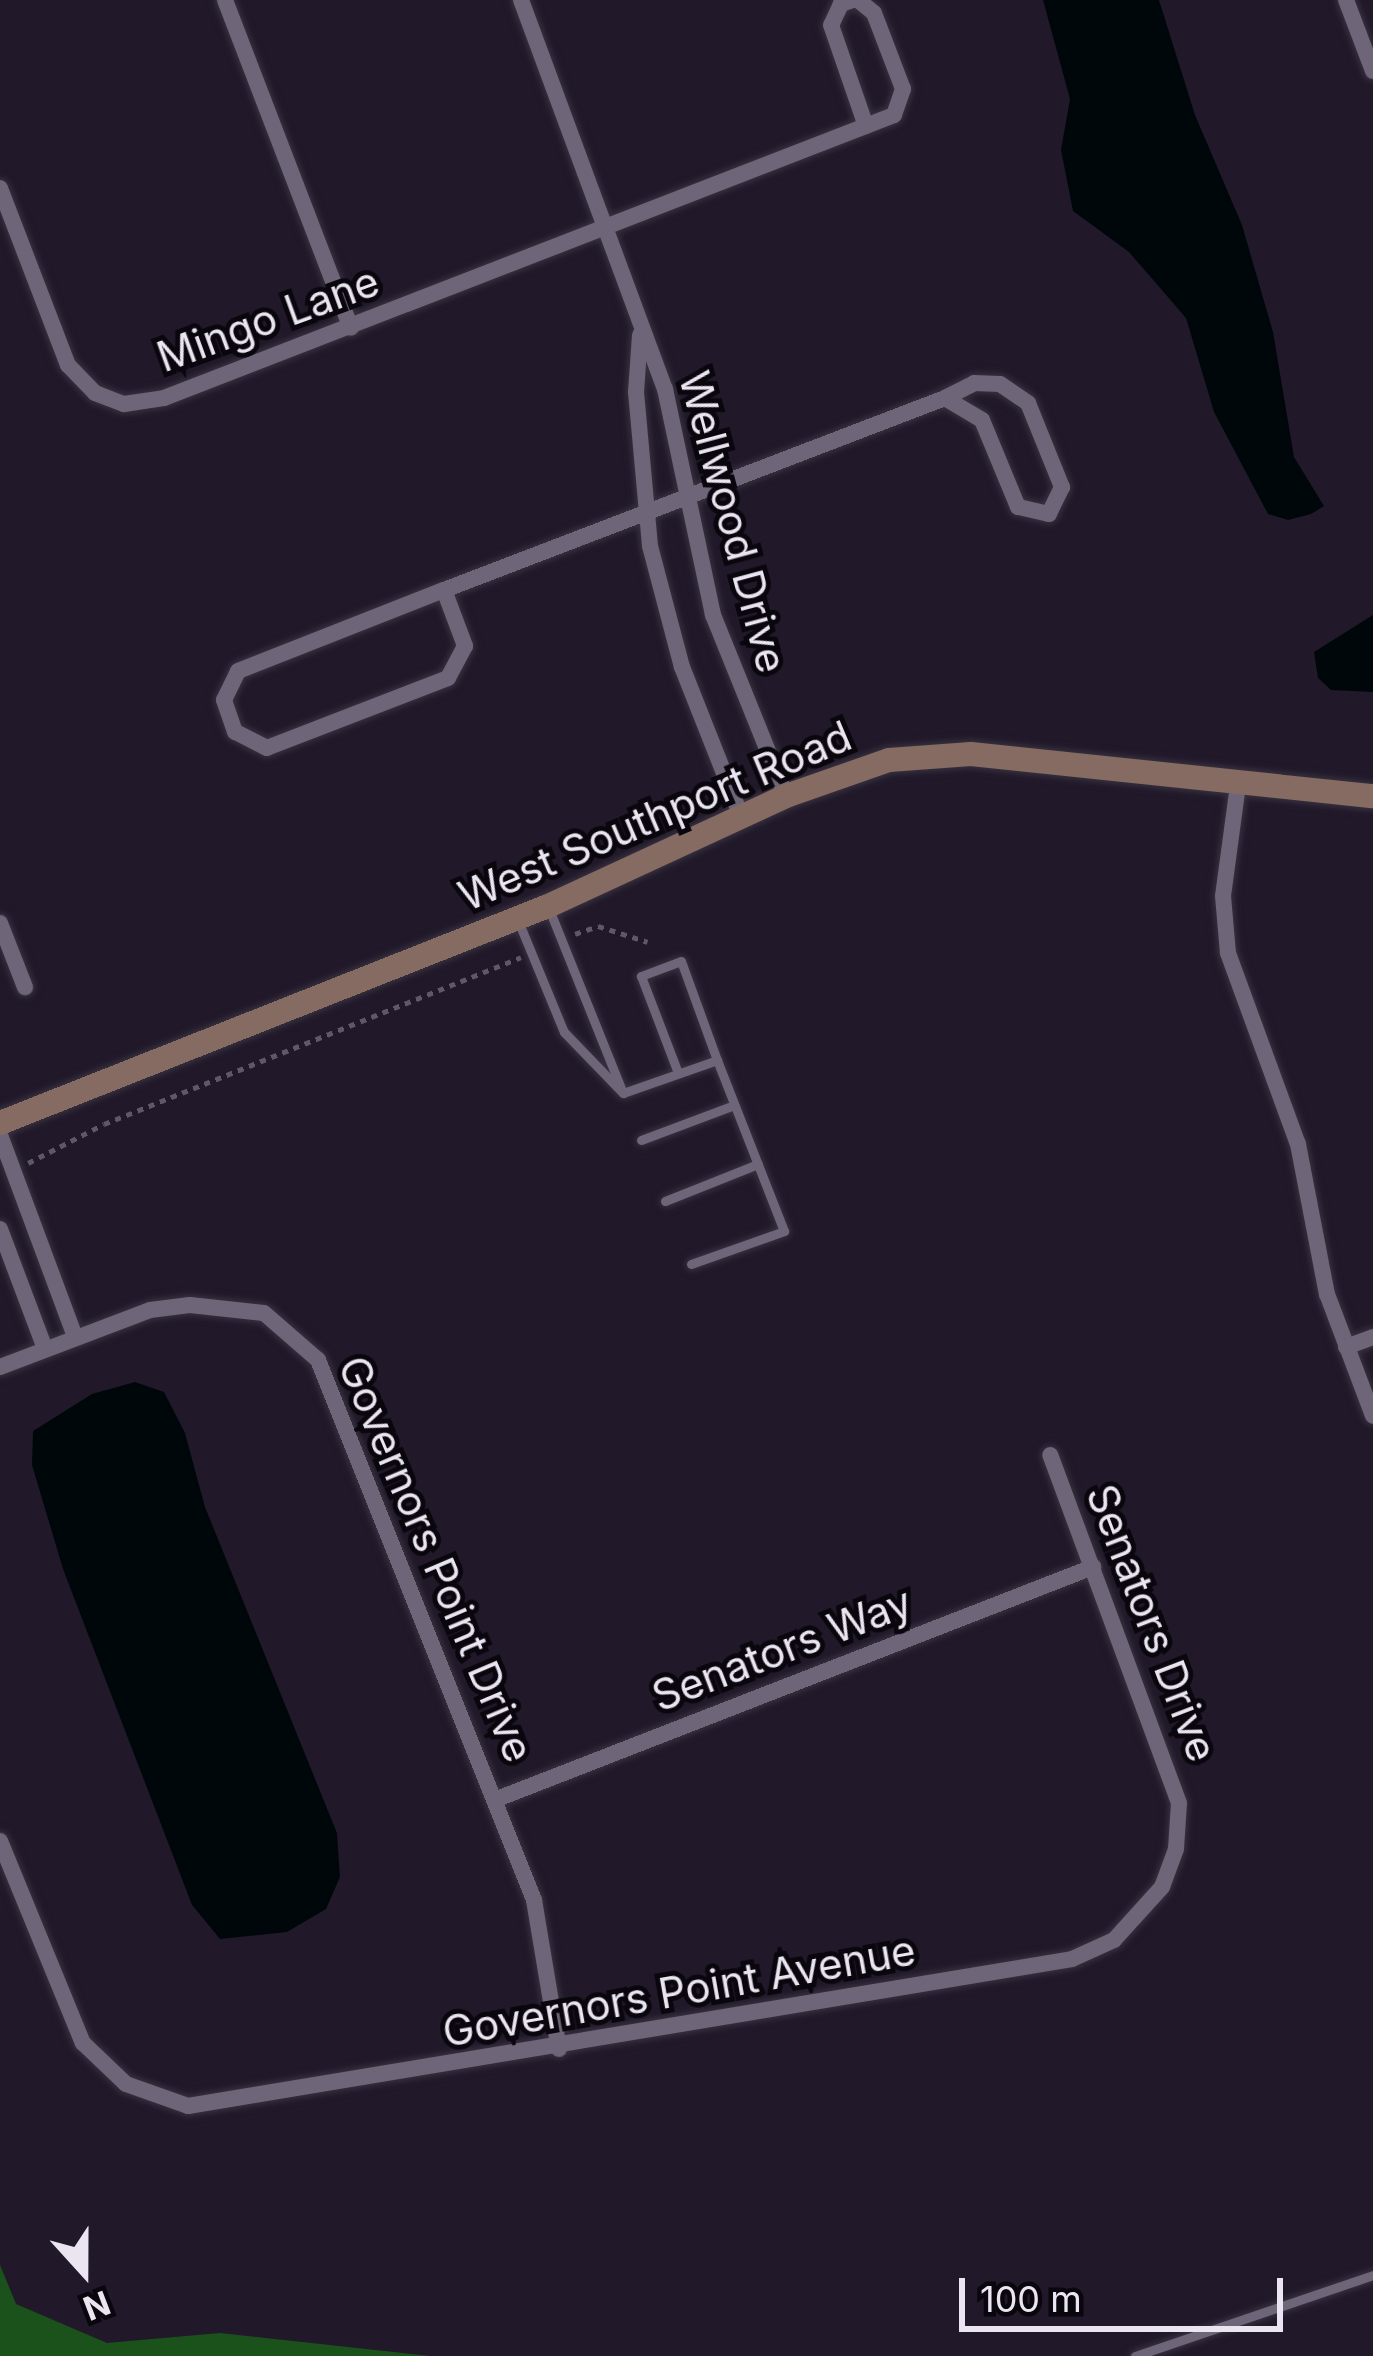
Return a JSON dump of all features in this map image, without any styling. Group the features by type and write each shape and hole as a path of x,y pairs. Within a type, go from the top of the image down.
{"main road":[{"name":"West Southport Road","path":"0,1123 548,906 741,815 889,760 971,754 1373,796"}],"street":[{"path":"224,0 351,328"},
{"name":"Wellwood Drive","path":"521,0 609,226 640,333 665,389 720,639 786,796"},
{"path":"856,0 874,13 905,98 894,115 866,126 831,25 841,4 856,0"},
{"path":"1346,0 1373,70"},
{"name":"Mingo Lane","path":"0,188 68,365 94,393 124,404 164,398 351,328 866,126"},
{"name":"Wellwood Drive","path":"640,333 646,511 667,621 741,815"},
{"path":"444,590 465,646 448,678 267,748 236,732 224,700 238,670 687,495 945,398 982,382 1025,399 1062,487 1058,506 1037,517 1018,507 982,420 945,398"},
{"path":"1238,785 1223,896 1228,953 1298,1144 1324,1286 1373,1416"},
{"path":"0,922 25,987"},
{"path":"0,1136 75,1337"},
{"path":"0,1229 45,1348"},
{"name":"Governors Point Drive","path":"0,1366 149,1310 220,1305 282,1323 318,1360 534,1900 559,2049"},
{"path":"1346,1347 1373,1337"},
{"name":"Senators Drive","path":"1050,1455 1176,1785 1178,1836 1162,1887"},
{"name":"Senators Way","path":"497,1798 1093,1567"},
{"name":"Governors Point Avenue","path":"0,1841 83,2043 119,2080 182,2104 226,2105 1058,1962 1114,1940 1162,1887"}],"lane":[{"path":"548,906 623,1093"},
{"path":"517,918 564,1032 623,1093"},
{"path":"678,1073 641,976 681,961 784,1231 691,1264"},
{"path":"623,1093 717,1060"},
{"path":"641,1140 734,1105"},
{"path":"665,1202 758,1164"},
{"path":"1135,2356 1373,2275"}],"path":[{"path":"580,932 615,928 648,942"},
{"path":"24,1165 104,1124 514,960"}],"green space":[{"path":"0,2265 16,2304 107,2343 220,2333 430,2356 0,2356"}],"shaded area":[{"path":"1043,0 1159,0 1195,115 1242,225 1273,332 1294,457 1324,506 1311,514 1288,520 1268,514 1214,412 1186,318 1129,252 1073,211 1061,150 1070,99"},
{"path":"1373,615 1373,692 1331,690 1318,678 1314,652"},
{"path":"135,1382 164,1392 185,1433 205,1507 337,1833 340,1877 326,1909 287,1932 220,1939 192,1905 63,1569 32,1465 33,1431 92,1394"}]}
